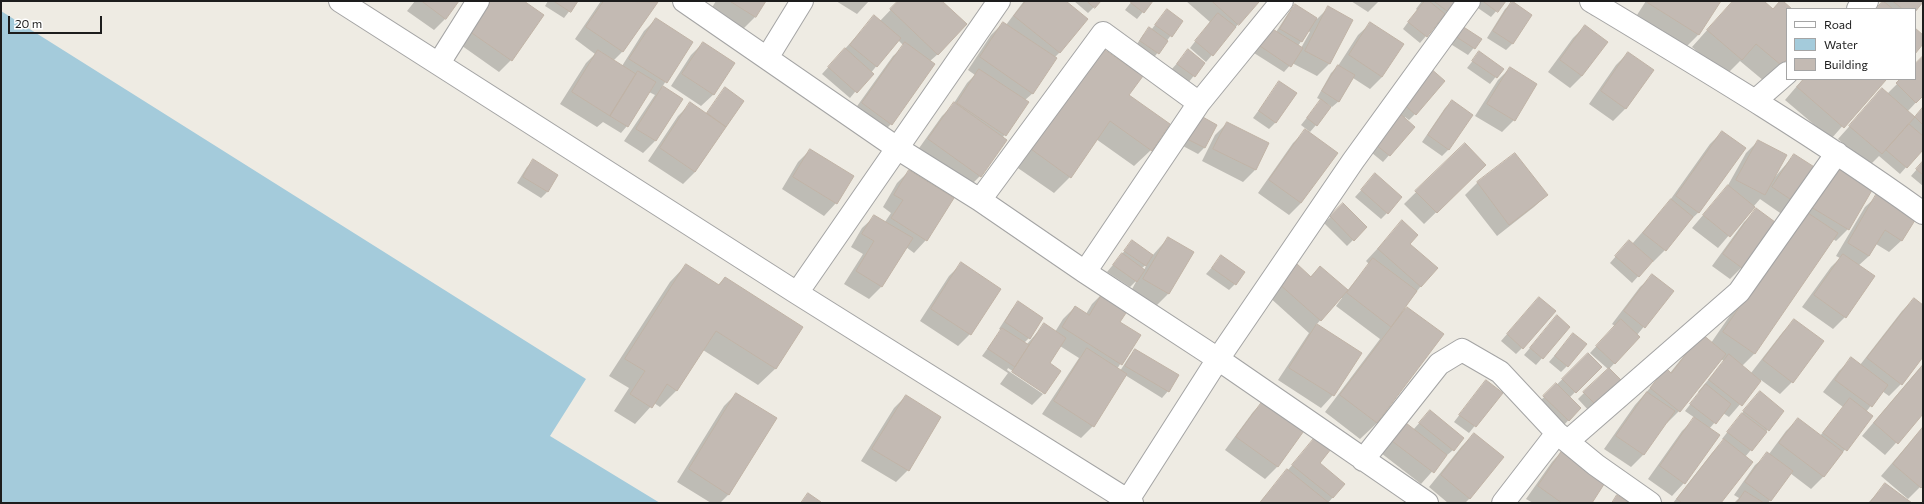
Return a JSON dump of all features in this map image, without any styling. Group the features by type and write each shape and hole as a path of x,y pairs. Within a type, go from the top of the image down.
{"street":[{"path":"340,1 797,293 1130,502 1218,358 1353,161 1469,1"},
{"path":"439,63 478,1"},
{"path":"684,1 897,148 980,200 1085,272 1218,358 1427,503"},
{"path":"767,58 802,1"},
{"path":"797,293 999,1"},
{"path":"1085,272 1199,104 1282,1"},
{"path":"1591,1 1756,100 1837,153 1923,213"},
{"path":"1859,8 1867,1"},
{"path":"980,200 1103,34 1199,104"},
{"path":"1756,100 1786,74"},
{"path":"1503,503 1563,437 1739,292 1837,153"},
{"path":"1363,460 1438,364 1462,350 1500,372 1563,437 1596,465 1650,503"}],"water":[{"path":"1,11 586,379 550,436 660,503 1,503"}],"building":[{"path":"422,1 459,1 446,19"},
{"path":"491,1 524,1 544,15 512,61 469,31"},
{"path":"554,1 578,1 571,12"},
{"path":"604,1 658,2 623,52 586,27"},
{"path":"730,1 766,1 756,17"},
{"path":"898,1 942,1 967,24 938,55 890,9"},
{"path":"1026,1 1066,1 1088,19 1060,53 1014,16"},
{"path":"1087,1 1101,1 1095,8"},
{"path":"1132,1 1153,1 1144,13 1131,3"},
{"path":"1212,1 1257,1 1259,2 1239,25"},
{"path":"1425,1 1429,1 1445,14 1427,37 1408,22"},
{"path":"1434,1 1457,1 1449,12"},
{"path":"1483,1 1506,1 1498,12"},
{"path":"1512,1 1532,15 1513,44 1493,31"},
{"path":"1649,1 1721,1 1699,35 1648,3"},
{"path":"1733,1 1764,1 1773,9 1780,1 1783,1 1791,8 1786,8 1786,60 1781,65 1756,44 1742,60 1707,30"},
{"path":"1883,1 1892,8 1877,8"},
{"path":"1893,1 1923,1 1916,11 1916,8 1902,8"},
{"path":"1295,4 1317,18 1302,42 1280,29"},
{"path":"1328,6 1353,20 1330,64 1305,51"},
{"path":"1167,9 1183,21 1172,37 1155,25"},
{"path":"1218,13 1236,27 1213,56 1195,41"},
{"path":"874,15 901,38 877,67 850,45"},
{"path":"656,18 693,42 667,83 629,59"},
{"path":"1003,22 1057,58 1033,94 980,57"},
{"path":"1370,22 1404,44 1382,77 1349,55"},
{"path":"1585,25 1608,42 1582,76 1560,60"},
{"path":"1462,26 1482,39 1475,49 1455,36"},
{"path":"1149,27 1168,41 1159,54 1140,41"},
{"path":"1271,28 1303,48 1291,67 1260,46"},
{"path":"1916,29 1923,35 1923,44 1916,53"},
{"path":"703,42 735,63 714,95 682,74"},
{"path":"905,42 935,64 892,125 862,103"},
{"path":"845,48 874,74 857,93 828,67"},
{"path":"1102,48 1143,76 1129,95 1170,124 1152,151 1110,121 1071,178 1031,149"},
{"path":"1188,49 1205,63 1195,77 1177,64"},
{"path":"598,50 636,74 610,116 572,92"},
{"path":"1479,51 1504,69 1497,78 1472,61"},
{"path":"1628,52 1654,70 1626,109 1601,91"},
{"path":"1923,56 1923,96 1916,103 1896,83 1899,80 1916,80 1916,63"},
{"path":"1338,65 1355,75 1339,102 1322,91"},
{"path":"1429,67 1445,81 1416,115 1400,101"},
{"path":"1510,67 1537,84 1515,121 1487,104"},
{"path":"979,69 1029,102 1006,136 957,103"},
{"path":"638,71 656,82 628,127 610,116"},
{"path":"1803,80 1886,80 1844,128 1797,87"},
{"path":"1279,81 1297,93 1276,123 1259,111"},
{"path":"663,86 683,99 656,141 636,129"},
{"path":"725,87 744,101 726,127 707,113"},
{"path":"1882,88 1915,117 1882,154 1849,126"},
{"path":"1321,99 1331,107 1317,126 1307,118"},
{"path":"1452,100 1473,115 1449,150 1428,135"},
{"path":"690,102 726,127 695,172 660,148"},
{"path":"954,102 1007,140 981,177 928,139"},
{"path":"1923,107 1923,125 1915,117"},
{"path":"1397,111 1415,127 1390,156 1371,141"},
{"path":"1201,116 1217,125 1205,148 1189,140"},
{"path":"1227,122 1269,143 1256,170 1213,149"},
{"path":"1909,124 1923,136 1923,150 1907,168 1886,150"},
{"path":"1305,129 1338,153 1301,203 1269,180"},
{"path":"1722,131 1746,148 1699,213 1676,196"},
{"path":"1758,140 1787,155 1765,195 1736,180"},
{"path":"1465,143 1486,165 1437,213 1415,191"},
{"path":"810,149 854,176 837,204 793,177"},
{"path":"1515,153 1548,195 1509,225 1477,182"},
{"path":"1794,154 1819,170 1796,203 1772,187"},
{"path":"533,159 558,175 548,192 523,177"},
{"path":"1923,161 1923,175 1916,169"},
{"path":"1838,162 1875,185 1849,230 1811,207"},
{"path":"909,170 954,198 927,241 891,218 903,200 894,195"},
{"path":"1375,173 1402,197 1388,214 1361,190"},
{"path":"1728,185 1755,207 1730,237 1703,215"},
{"path":"1877,193 1917,217 1902,241 1885,230 1869,256 1848,243"},
{"path":"1671,199 1693,217 1666,251 1643,233"},
{"path":"1343,203 1367,227 1354,241 1330,216"},
{"path":"1756,208 1775,222 1742,268 1723,254"},
{"path":"1805,211 1838,233 1755,354 1723,332"},
{"path":"874,215 913,238 882,287 856,271 874,241 862,234"},
{"path":"1402,220 1418,235 1410,244 1438,268 1421,287 1378,249"},
{"path":"1168,237 1194,252 1169,294 1143,279"},
{"path":"1132,240 1153,255 1146,266 1124,251"},
{"path":"1629,240 1653,261 1639,277 1615,256"},
{"path":"1122,253 1145,270 1137,282 1113,265"},
{"path":"1843,254 1875,276 1846,318 1814,295"},
{"path":"1221,255 1245,272 1236,285 1212,268"},
{"path":"1373,258 1417,291 1391,327 1347,293"},
{"path":"961,262 1001,289 971,335 931,309"},
{"path":"1296,263 1311,277 1320,266 1348,290 1321,321 1278,283"},
{"path":"686,264 719,285 725,277 803,327 776,369 716,331 677,391 667,384 652,408 630,394 645,371 625,359"},
{"path":"1652,274 1674,291 1645,328 1624,311"},
{"path":"1104,291 1130,307 1120,322 1141,335 1122,365 1062,327 1075,306 1089,315"},
{"path":"1539,297 1556,311 1523,349 1507,334"},
{"path":"1914,298 1923,305 1923,357 1902,385 1867,358"},
{"path":"1018,301 1043,318 1030,339 1005,322"},
{"path":"1407,307 1444,334 1377,423 1340,395"},
{"path":"1557,315 1570,327 1543,359 1530,348"},
{"path":"1621,319 1640,337 1615,364 1596,346"},
{"path":"1794,319 1824,341 1793,383 1763,360"},
{"path":"1044,323 1066,338 1050,363 1061,371 1045,394 1012,372"},
{"path":"1317,324 1362,353 1334,396 1289,368"},
{"path":"1002,328 1029,345 1015,367 988,349"},
{"path":"1573,333 1587,344 1568,367 1555,356"},
{"path":"1702,334 1726,354 1680,412 1650,388 1666,368 1671,373"},
{"path":"1087,348 1127,374 1094,427 1054,401"},
{"path":"1135,349 1179,375 1169,392 1125,366"},
{"path":"1588,353 1602,367 1576,393 1562,379"},
{"path":"1729,354 1761,381 1742,406 1709,380"},
{"path":"1851,357 1888,385 1872,407 1835,380"},
{"path":"1923,365 1923,414 1898,444 1874,423"},
{"path":"1609,368 1623,382 1597,406 1583,392"},
{"path":"1486,380 1503,393 1476,427 1459,415"},
{"path":"1556,383 1581,408 1569,421 1543,396"},
{"path":"1706,384 1731,404 1716,424 1690,404"},
{"path":"1760,391 1784,411 1769,431 1743,411"},
{"path":"1647,392 1675,411 1644,455 1616,436"},
{"path":"736,393 777,418 729,495 689,469"},
{"path":"906,395 941,417 909,471 872,449"},
{"path":"1265,398 1306,428 1278,467 1236,437"},
{"path":"1850,398 1873,416 1847,451 1823,433"},
{"path":"1430,410 1464,438 1454,451 1419,423"},
{"path":"1742,413 1767,432 1752,451 1727,432"},
{"path":"1694,417 1720,435 1685,484 1660,466"},
{"path":"1798,418 1843,452 1824,477 1779,443"},
{"path":"1406,423 1447,455 1434,473 1392,441"},
{"path":"1923,427 1923,486 1921,488 1893,464"},
{"path":"1474,433 1504,457 1470,499 1441,475"},
{"path":"1316,436 1331,449 1320,463 1345,484 1333,498 1292,465"},
{"path":"1724,439 1753,462 1721,503 1682,503 1677,499"},
{"path":"1564,448 1608,478 1592,503 1562,503 1538,486"},
{"path":"1767,452 1793,471 1771,501 1745,482"},
{"path":"1287,469 1329,503 1260,503"},
{"path":"1885,483 1912,503 1870,503"},
{"path":"1745,491 1764,503 1737,503"},
{"path":"808,493 821,502 801,503"},
{"path":"1617,495 1630,503 1612,503"}]}
